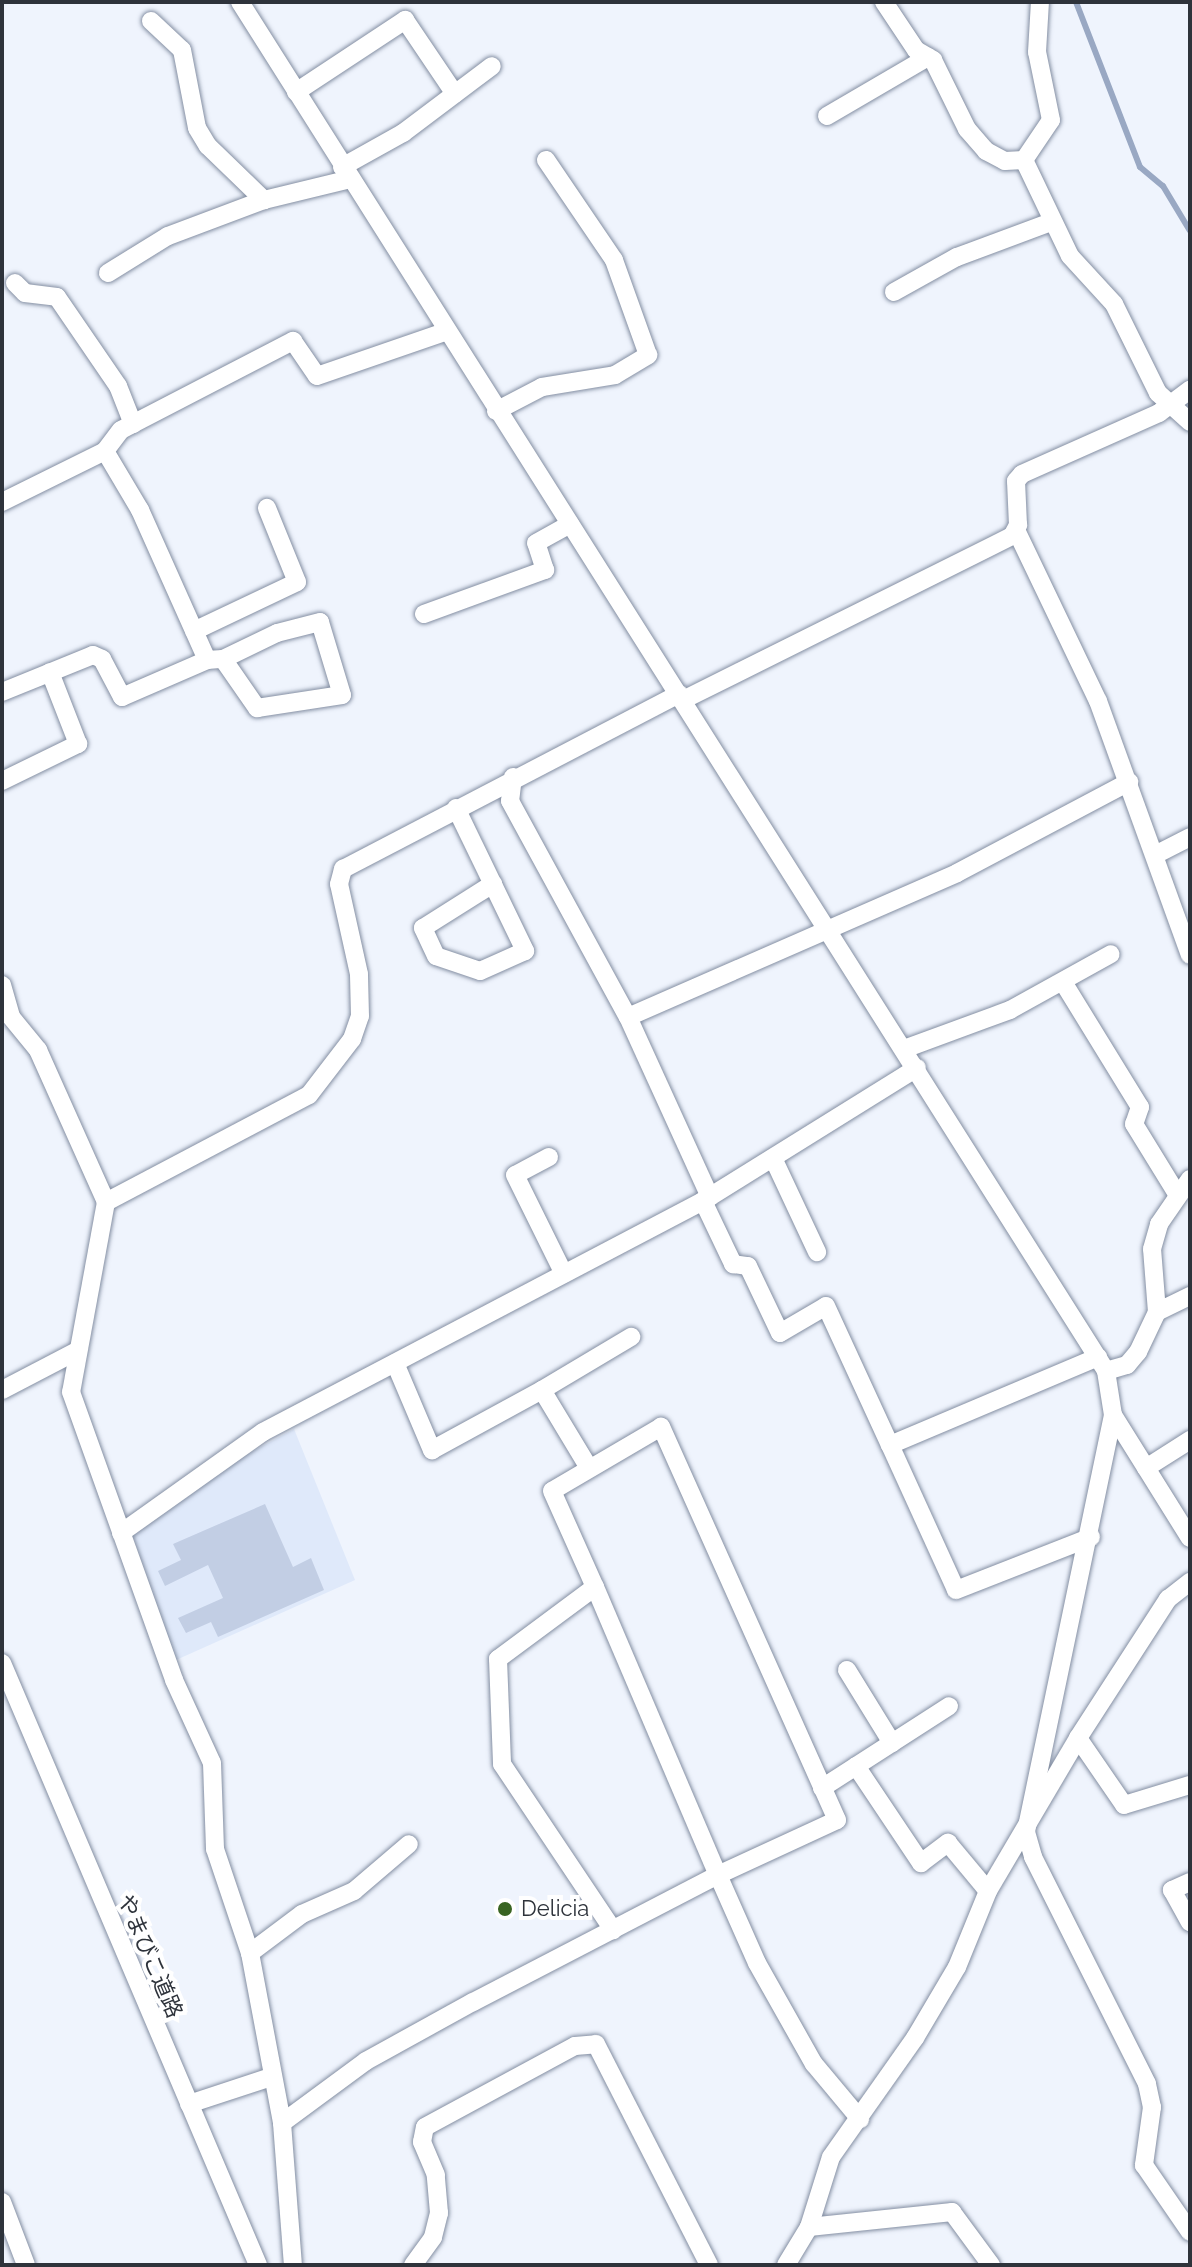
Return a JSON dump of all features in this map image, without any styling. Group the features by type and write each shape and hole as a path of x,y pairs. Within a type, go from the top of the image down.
{"street":[{"path":"263,2 243,7 445,332 681,697 1102,1364 1113,1415 1190,1538"},
{"path":"884,2 916,50 928,57 967,129 986,151 1005,161 1024,160"},
{"path":"1024,160 1051,120 1037,52 1040,2"},
{"path":"296,92 405,20 455,94"},
{"path":"151,21 182,50 197,128 208,146 264,200"},
{"path":"827,116 928,57"},
{"path":"108,273 168,236 346,173 492,66"},
{"path":"496,411 542,387 615,375 648,355 614,260 546,160"},
{"path":"1024,160 1051,222 1070,256 1114,304 1158,393 1190,422"},
{"path":"894,292 957,257 1051,222"},
{"path":"15,283 25,293 57,297 118,386 133,424"},
{"path":"2,502 105,451 133,424 293,341 317,376 445,332"},
{"path":"1190,390 1170,404 1022,474 1016,481 1016,530 1098,701 1190,955"},
{"path":"2,692 93,655 102,659 122,697 215,660 277,633 320,622 342,695 257,708 215,660 194,631 140,510 105,451"},
{"path":"194,631 297,582 267,508"},
{"path":"424,614 545,570 536,543 570,524"},
{"path":"106,1202 309,1095 352,1039 360,1016 359,974 339,884 343,869 513,777 1016,530"},
{"path":"2,781 78,744 50,672"},
{"path":"513,777 510,801 628,1017 733,1264 748,1266 780,1333 826,1306 956,1590 1091,1537"},
{"path":"628,1017 826,927 957,873 1129,782"},
{"path":"456,808 493,884 525,951 480,971 436,956 423,928 493,884"},
{"path":"1155,855 1190,837"},
{"path":"904,1049 1010,1010 1111,954"},
{"path":"1063,982 1140,1107 1134,1124 1177,1194"},
{"path":"2,985 6,1019 38,1050 106,1202 75,1352 71,1392 174,1680 212,1763 215,1849 250,1953 282,2123 293,2265"},
{"path":"121,1533 263,1432 707,1199 917,1068"},
{"path":"549,1157 515,1175 564,1274"},
{"path":"773,1158 817,1252"},
{"path":"890,1445 1102,1364 1127,1365 1138,1352 1157,1312 1152,1249 1177,1194 1190,1179"},
{"path":"1157,1312 1190,1296"},
{"path":"395,1363 432,1450 631,1337"},
{"path":"2,1390 75,1352"},
{"path":"542,1390 589,1468"},
{"path":"1113,1415 1091,1537 1026,1832 1033,1857 1147,2084 1152,2107 1144,2165 1190,2232"},
{"path":"282,2123 366,2061 718,1875 837,1820 661,1427 552,1491 595,1587 718,1875 757,1963 814,2064 860,2119"},
{"path":"1146,1468 1190,1440"},
{"path":"786,2265 809,2227 831,2157 860,2119 957,1967 988,1891 1026,1832 1078,1738 1168,1599 1190,1582"},
{"path":"595,1587 498,1659 502,1764 613,1930"},
{"name":"やまびこ道路","path":"2,1663 258,2265"},
{"path":"847,1670 892,1743"},
{"path":"822,1788 949,1706"},
{"path":"1078,1738 1124,1805 1190,1785"},
{"path":"856,1766 921,1863 948,1843 988,1891"},
{"path":"250,1953 302,1914 354,1891 409,1844"},
{"path":"1190,1882 1172,1890 1190,1922"},
{"path":"413,2265 433,2237 439,2213 436,2175 422,2142 425,2127 575,2046 596,2044 709,2265"},
{"path":"189,2104 271,2077"},
{"path":"2,2202 26,2265"},
{"path":"809,2227 952,2212 991,2265"}],"shaded area":[{"path":"294,1429 355,1580 176,1660 132,1534 239,1459"}],"building":[{"path":"265,1504 293,1567 311,1558 324,1590 218,1637 211,1622 186,1633 178,1618 223,1598 208,1565 165,1586 158,1571 181,1560 173,1544"}],"waterway":[{"path":"1076,2 1140,167 1163,186 1190,231"}],"place":[{"name":"Delicia","path":"505,1909"}]}
